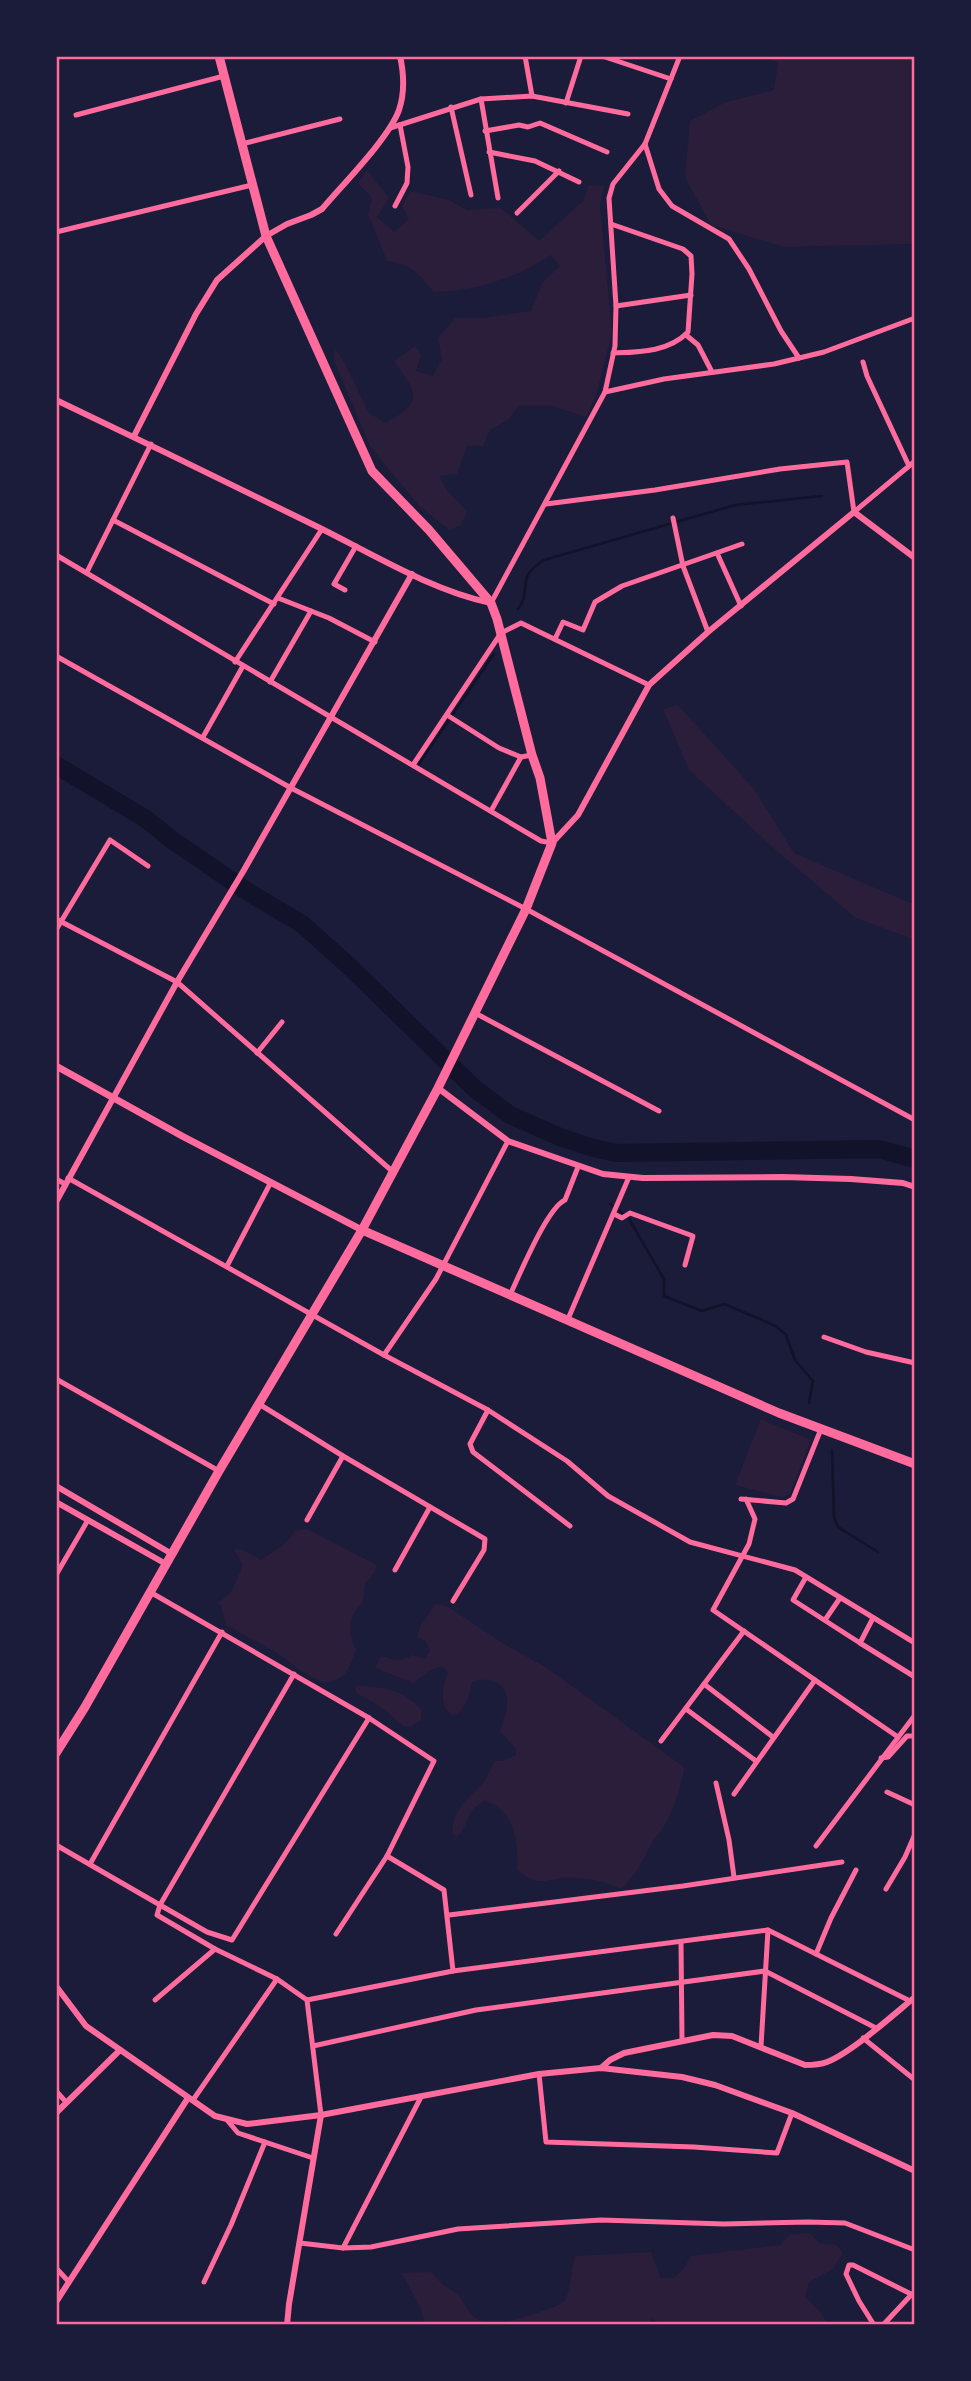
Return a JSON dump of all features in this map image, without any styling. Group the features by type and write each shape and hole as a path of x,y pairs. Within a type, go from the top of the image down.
{"highway":[{"path":"56,1753 362,1230 438,1088 526,909 552,843 540,778 491,603 429,530 372,471 267,236 219,56"},
{"path":"362,1230 568,1319 629,1349 821,1429 914,1460"}],"main road":[{"path":"56,1066 182,1136 362,1230"}],"street":[{"path":"134,436 196,313 217,280 267,236 322,209 390,128 399,110 403,91 400,56"},
{"path":"566,103 581,56"},
{"path":"602,56 671,79"},
{"path":"56,400 151,444 412,574 470,599 491,603 605,392 613,353 616,306 609,198 613,184 645,144 680,56"},
{"path":"527,57 532,96"},
{"path":"76,115 224,76"},
{"path":"390,128 481,99 532,96 628,114"},
{"path":"481,99 498,198"},
{"path":"451,107 471,195"},
{"path":"242,144 340,119"},
{"path":"485,131 519,125 528,127 540,123 607,152"},
{"path":"395,206 407,183 408,167 400,125"},
{"path":"645,144 659,189 672,206 729,239 799,358"},
{"path":"489,152 516,156 559,171 579,182"},
{"path":"517,213 559,171"},
{"path":"56,232 252,185"},
{"path":"611,224 683,249 691,256 688,332 669,346 613,353"},
{"path":"616,306 691,295"},
{"path":"605,392 664,379 799,358 824,352 915,318"},
{"path":"685,335 698,345 712,372"},
{"path":"863,362 909,466"},
{"path":"87,572 151,444"},
{"path":"56,555 541,841 552,843 578,815 649,685 708,632 915,461"},
{"path":"546,504 655,490 780,469 847,462 854,512 915,558"},
{"path":"113,520 276,601 311,611 375,642"},
{"path":"673,521 683,566 708,632"},
{"path":"235,662 322,529"},
{"path":"555,639 563,622 583,630 595,601 622,586 742,544"},
{"path":"345,590 334,584 356,546"},
{"path":"718,553 741,606"},
{"path":"56,1202 177,982 244,870 412,574"},
{"path":"270,682 311,611"},
{"path":"414,765 450,717 501,633 521,624 649,685"},
{"path":"56,656 291,788 526,909 915,1120"},
{"path":"203,737 243,666"},
{"path":"450,717 499,748 521,757 532,755"},
{"path":"491,811 521,757"},
{"path":"56,930 58,921 110,840 148,866"},
{"path":"58,921 177,982 392,1171"},
{"path":"474,1013 659,1111"},
{"path":"257,1052 282,1022"},
{"path":"438,1088 508,1141 603,1174 629,1177 851,1179 915,1186"},
{"path":"384,1355 444,1265 508,1141"},
{"path":"510,1294 557,1203 565,1200 578,1167"},
{"path":"568,1319 629,1177"},
{"path":"56,1179 67,1181 227,1266 488,1410 567,1461 608,1496 690,1542 785,1567 915,1643"},
{"path":"227,1266 271,1182"},
{"path":"614,1214 622,1218 629,1213 693,1236 685,1265"},
{"path":"824,1337 866,1352 915,1363"},
{"path":"56,1379 219,1471"},
{"path":"259,1404 485,1539 484,1550 453,1601"},
{"path":"488,1410 470,1444 473,1452 570,1526"},
{"path":"821,1429 793,1499 786,1503 743,1499 755,1519 749,1544 713,1610 898,1737"},
{"path":"307,1520 343,1456"},
{"path":"56,1486 172,1554"},
{"path":"56,1502 166,1564"},
{"path":"395,1570 430,1507"},
{"path":"56,1575 88,1520"},
{"path":"806,1577 793,1600 915,1677"},
{"path":"150,1592 369,1718 434,1761 387,1856 336,1934"},
{"path":"825,1620 840,1598"},
{"path":"860,1643 873,1618"},
{"path":"661,1741 744,1631"},
{"path":"90,1864 222,1632"},
{"path":"295,1674 160,1905 157,1915 215,1949 277,1979 307,2000 453,1971 768,1930 912,1999 829,2062 816,2065 805,2065 732,2036 713,2035 624,2053 601,2068"},
{"path":"734,1794 815,1680"},
{"path":"704,1684 773,1737"},
{"path":"686,1709 756,1761"},
{"path":"816,1846 915,1714"},
{"path":"56,1845 207,1932 232,1940 369,1718"},
{"path":"881,1758 888,1757 907,1736 915,1735"},
{"path":"716,1783 734,1877"},
{"path":"887,1792 915,1805"},
{"path":"886,1889 915,1834"},
{"path":"387,1856 444,1889 449,1915 453,1971"},
{"path":"449,1915 682,1886 842,1862"},
{"path":"816,1954 856,1870"},
{"path":"761,2046 768,1930"},
{"path":"681,1942 682,2040"},
{"path":"155,2000 215,1949"},
{"path":"313,2046 476,2010 765,1971 876,2028"},
{"path":"56,2302 190,2099 277,1979"},
{"path":"56,1986 86,2026 215,2116 227,2120 247,2124 321,2115 539,2074 601,2068 682,2077 715,2085 792,2113 915,2171"},
{"path":"287,2325 321,2115 307,2000"},
{"path":"863,2038 915,2080"},
{"path":"56,2113 120,2050"},
{"path":"539,2074 546,2142 777,2153 792,2113"},
{"path":"56,2091 66,2102"},
{"path":"343,2248 421,2097"},
{"path":"227,2120 239,2133 313,2158"},
{"path":"204,2283 265,2142"},
{"path":"300,2243 343,2248 371,2247 458,2229 613,2221 845,2223 915,2250"},
{"path":"874,2325 846,2274 849,2265 913,2295 883,2325"},
{"path":"56,2268 69,2283"}],"shaded area":[{"path":"763,56 915,56 915,241 910,244 784,247 711,225 685,177 690,121 726,102 774,90 778,63"},
{"path":"367,170 389,198 377,217 394,232 409,219 402,206 410,191 449,200 467,210 501,208 539,241 583,201 589,185 604,186 600,205 612,333 596,396 586,417 552,406 519,406 508,420 490,430 483,446 467,446 457,474 439,476 448,492 467,511 461,525 450,530 420,507 370,446 334,360 335,349 369,413 386,423 408,408 413,395 412,388 394,361 415,346 421,355 416,371 433,376 442,359 438,338 455,318 482,318 531,311 542,283 560,266 551,255 495,282 466,289 434,292 414,271 387,261 368,214 372,198 358,183"},
{"path":"678,705 754,789 794,853 915,905 915,940 856,918 779,853 689,770 663,709"},
{"path":"761,1419 811,1440 790,1494 782,1497 735,1485"},
{"path":"307,1529 377,1565 365,1584 363,1602 354,1613 350,1624 356,1650 351,1663 346,1673 338,1679 324,1683 226,1625 218,1603 232,1591 243,1565 234,1550 241,1549 261,1560 286,1543 295,1531"},
{"path":"435,1604 447,1606 504,1644 544,1666 684,1767 668,1820 635,1873 621,1889 591,1879 538,1881 525,1876 517,1870 517,1849 508,1819 494,1805 484,1801 470,1814 457,1837 452,1834 454,1818 463,1803 484,1782 495,1761 516,1755 516,1749 500,1731 507,1696 497,1682 472,1682 464,1706 453,1716 443,1701 448,1672 442,1666 429,1671 414,1683 375,1668 381,1656 397,1660 412,1655 425,1659 430,1650 426,1641 417,1638 420,1627"},
{"path":"357,1685 399,1693 421,1709 421,1720 411,1727 403,1726 385,1710 357,1693"},
{"path":"810,2233 819,2243 836,2245 843,2252 833,2269 809,2282 805,2297 821,2313 828,2325 709,2325 704,2322 701,2325 664,2325 652,2319 646,2325 497,2325 544,2311 565,2300 575,2256 651,2252 661,2278 674,2278 691,2256 780,2245 790,2234"},
{"path":"431,2272 443,2285 458,2294 472,2316 489,2325 425,2325 421,2309 402,2273"}],"waterway":[{"path":"518,609 529,573 544,560 735,505 822,496"},
{"path":"419,764 494,654"},
{"path":"56,765 146,819 248,892 302,924 474,1088 510,1115 560,1137 616,1153 879,1149 915,1159"},
{"path":"610,1204 628,1217 664,1279 664,1296 702,1311 724,1304 776,1326 786,1335 795,1360 813,1381 809,1403"},
{"path":"832,1450 834,1517 838,1527 878,1552"}],"railway":[{"path":"56,498 56,562"}]}
